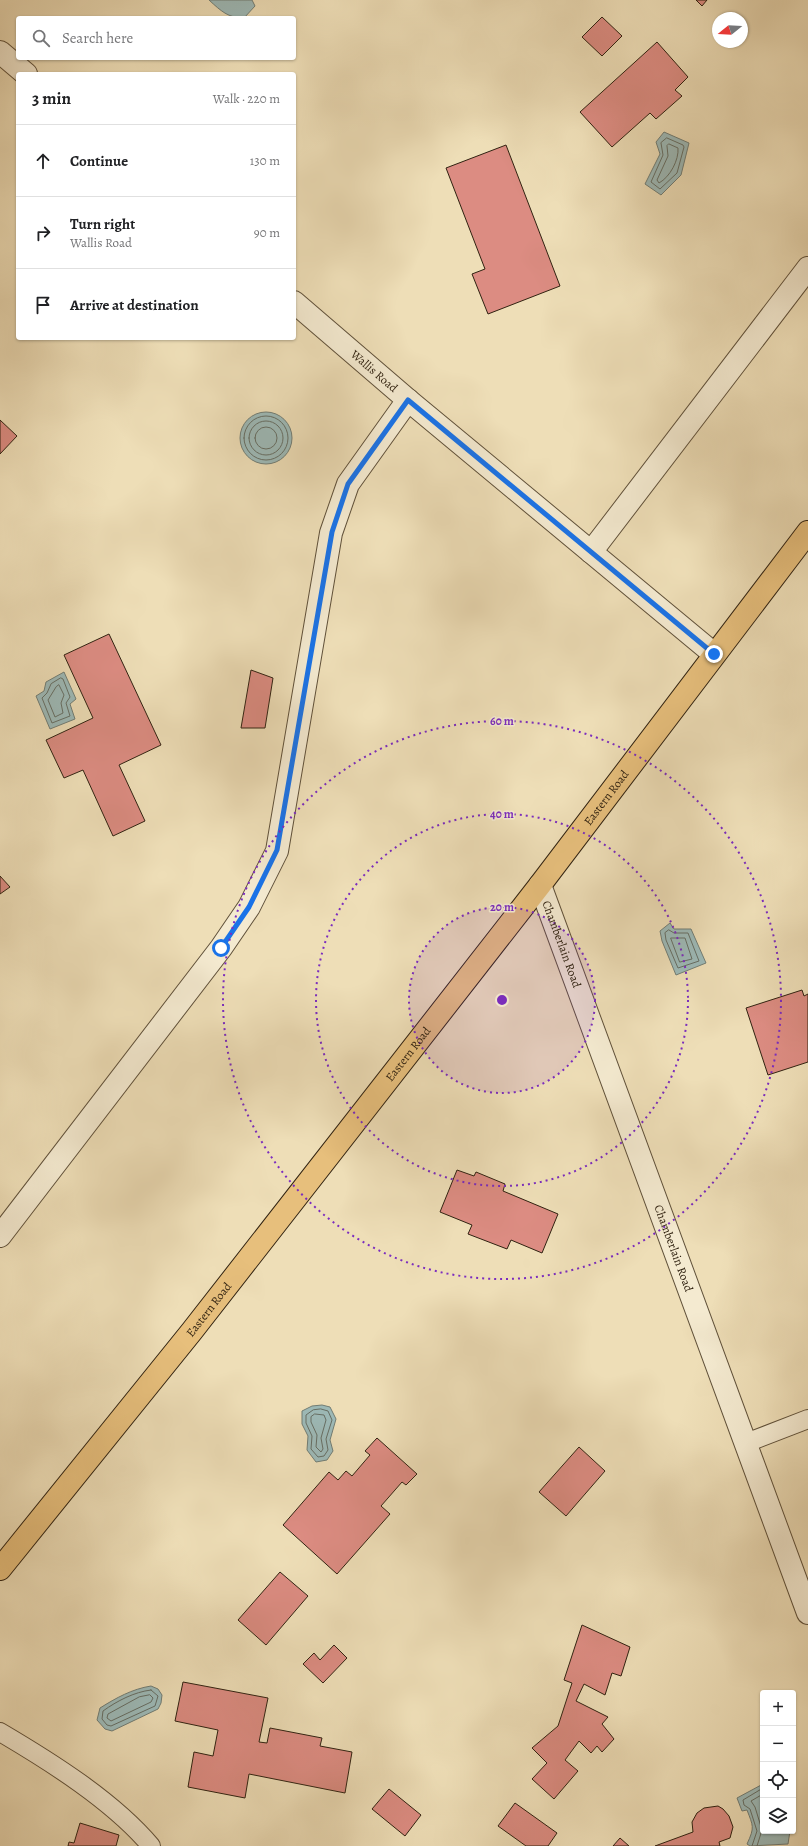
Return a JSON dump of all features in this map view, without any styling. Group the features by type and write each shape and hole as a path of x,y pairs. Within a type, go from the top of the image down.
{"main road":[{"name":"Eastern Road","path":"0,1569 192,1330 540,885 808,532"}],"street":[{"path":"0,52 24,72"},
{"path":"591,552 808,268"},
{"name":"Wallis Road","path":"296,304 408,400 714,654"},
{"path":"0,1236 221,948 249,907 277,850 332,532 348,484 408,400"},
{"name":"Chamberlain Road","path":"540,885 808,1612"}],"lane":[{"path":"746,1443 808,1419"},
{"path":"0,1732 79,1783 128,1820 151,1846"}],"water":[{"path":"209,0 252,0 255,6 246,16 231,16"},
{"path":"664,132 689,143 681,175 661,195 645,184 660,154 656,142"},
{"path":"261,412 271,412 285,419 292,433 292,443 285,457 271,464 261,464 251,460 244,453 240,443 240,433 244,423 251,416"},
{"path":"64,672 76,699 70,704 75,719 50,729 36,696 44,691 46,682"},
{"path":"670,923 674,929 691,929 706,963 676,975 662,941 660,931"},
{"path":"322,1405 330,1407 336,1419 330,1440 333,1451 327,1460 316,1462 307,1450 308,1436 302,1424 302,1411 312,1406"},
{"path":"151,1686 158,1689 162,1695 161,1703 158,1709 112,1731 105,1729 97,1720 100,1708 124,1694"},
{"path":"760,1786 760,1834 790,1834 788,1844 750,1846 747,1844 752,1830 752,1823 747,1810 742,1811 737,1798"}],"building":[{"path":"696,0 707,0 702,6"},
{"path":"602,17 622,36 602,56 582,37"},
{"path":"657,42 688,77 675,90 682,96 656,119 650,113 612,147 580,112"},
{"path":"506,145 560,286 488,314 472,274 485,269 446,168"},
{"path":"0,420 17,436 0,454"},
{"path":"109,634 161,745 119,765 145,821 113,836 83,770 64,778 46,740 93,718 64,655"},
{"path":"251,670 273,678 265,728 241,728"},
{"path":"0,876 10,887 0,894"},
{"path":"802,990 804,996 808,994 808,1062 768,1075 746,1008"},
{"path":"457,1170 474,1176 476,1172 505,1184 503,1191 558,1214 542,1253 511,1240 507,1249 468,1234 472,1225 440,1212"},
{"path":"377,1438 417,1474 406,1485 402,1482 381,1506 390,1514 337,1574 283,1525 329,1472 338,1480 346,1471 352,1476 370,1455 365,1451"},
{"path":"579,1447 605,1471 566,1516 539,1492"},
{"path":"280,1572 308,1596 266,1645 238,1620"},
{"path":"582,1625 630,1647 621,1676 612,1673 605,1695 584,1684 576,1701 608,1717 602,1724 614,1739 602,1752 597,1746 591,1753 579,1741 565,1760 578,1771 554,1799 532,1779 547,1763 532,1748 558,1726 572,1683 564,1680"},
{"path":"334,1645 347,1658 323,1683 303,1664 314,1653 320,1660"},
{"path":"183,1682 268,1698 259,1742 267,1743 270,1728 322,1738 320,1746 352,1752 345,1793 249,1774 245,1798 188,1787 194,1752 213,1756 218,1730 175,1721"},
{"path":"389,1789 421,1815 405,1836 372,1809"},
{"path":"515,1803 557,1833 548,1846 526,1846 498,1826"},
{"path":"718,1806 729,1816 733,1827 730,1838 719,1842 720,1846 655,1846 693,1832 692,1822 697,1813 704,1808"},
{"path":"80,1823 119,1835 116,1846 68,1846 69,1842 74,1843"},
{"path":"620,1838 629,1846 613,1846"}],"route":[{"path":"221,948 249,907 277,850 332,532 348,484 408,400 714,654"}]}
